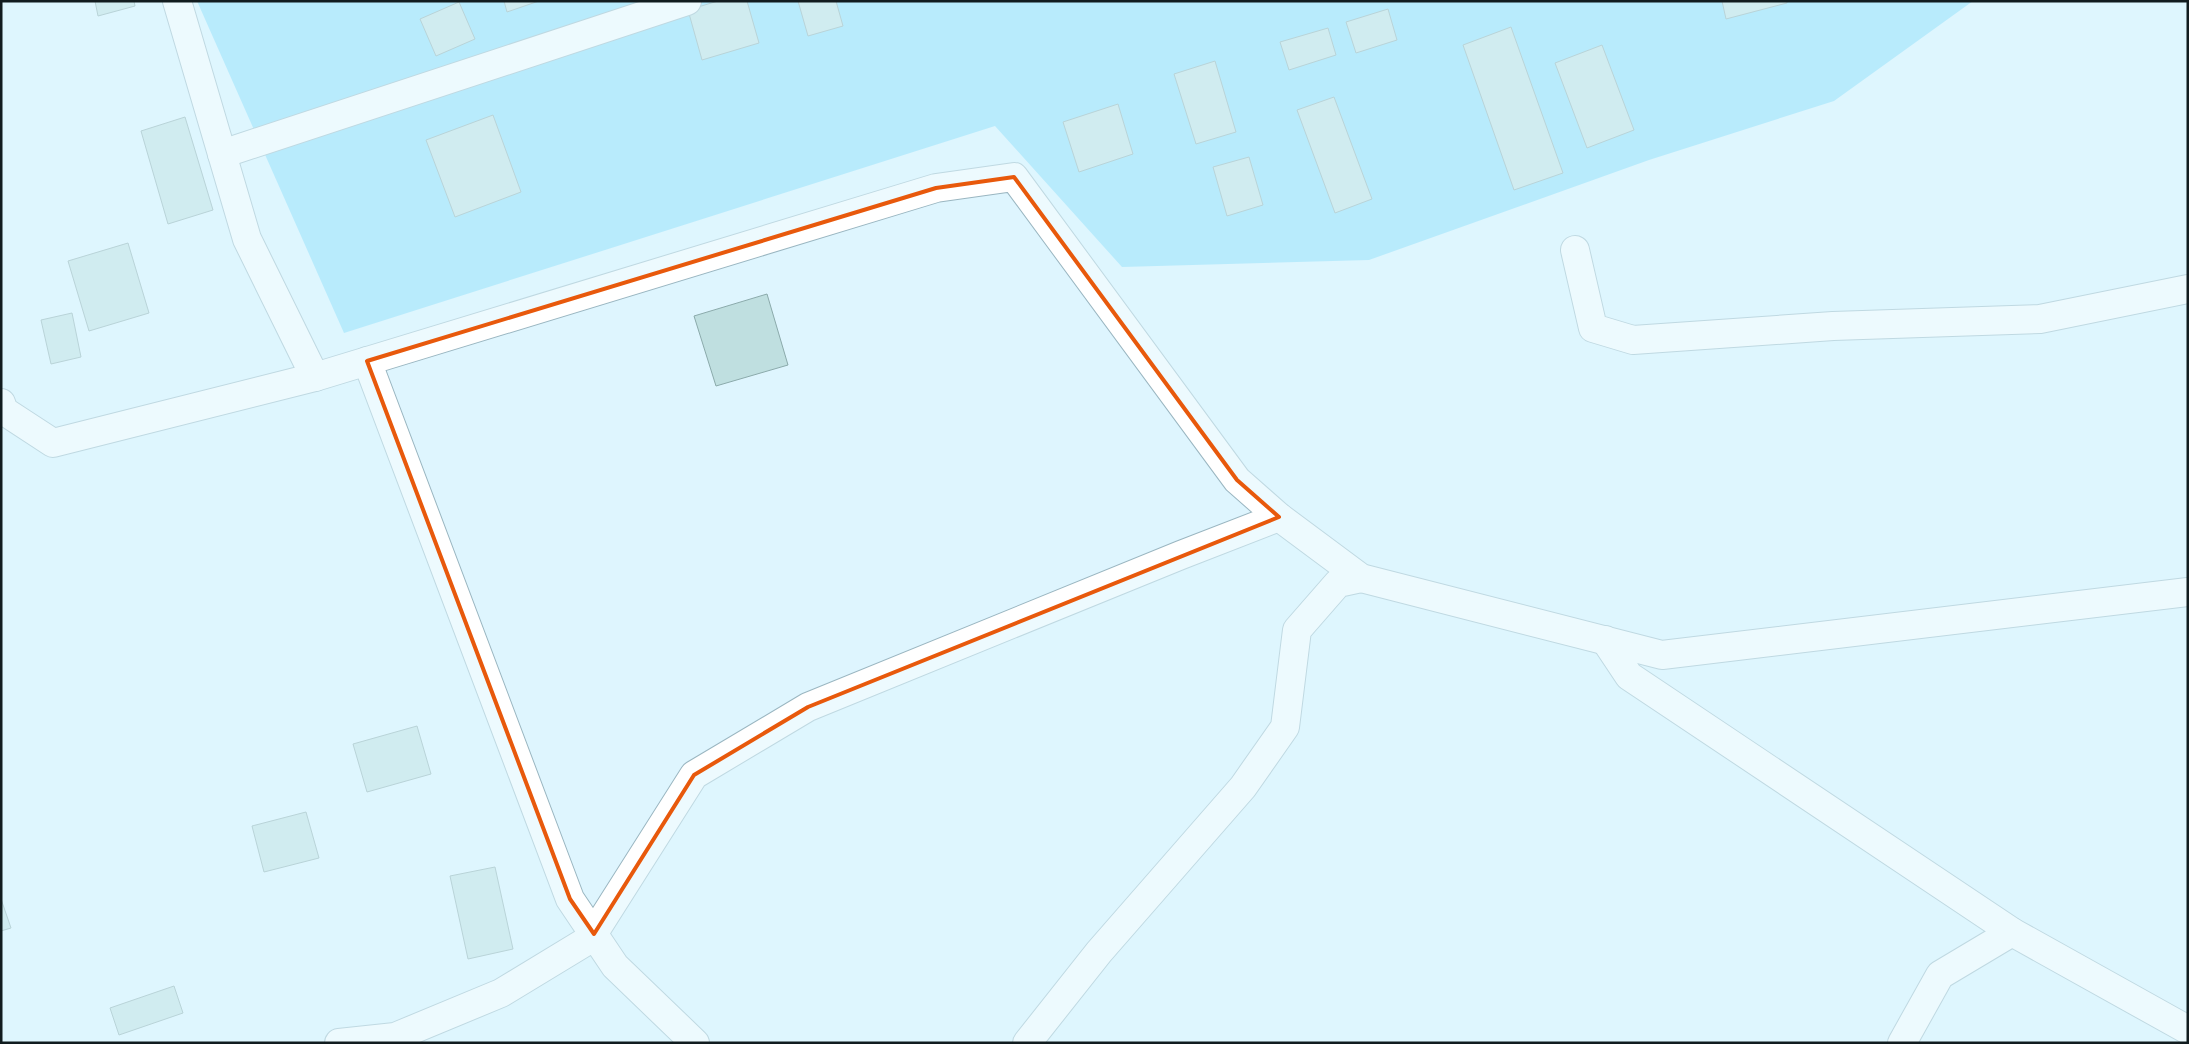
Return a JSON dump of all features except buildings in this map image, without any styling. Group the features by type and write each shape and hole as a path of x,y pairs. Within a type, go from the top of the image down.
{"street":[{"path":"176,1 247,239 315,377"},
{"path":"222,154 687,1"},
{"path":"1,403 4,411 53,443 315,377 936,188 1014,177 1237,480 1279,517 1361,578 1662,655 2188,592"},
{"path":"1575,250 1593,328 1633,340 1833,326 2040,319 2188,289"},
{"path":"368,361 570,899 615,966 695,1043"},
{"path":"339,1043 395,1037 501,993 590,939 694,775 808,707 1181,554 1279,517"},
{"path":"1027,1043 1099,952 1243,787 1285,727 1297,630 1338,583 1361,578"},
{"path":"1605,640 1629,676 2012,932 2188,1030"},
{"path":"1902,1043 1940,975 2012,932"}],"highlighted area":[{"path":"1014,177 1237,480 1279,517 808,707 694,775 594,934 570,899 367,361 936,188"}],"shaded area":[{"path":"197,1 1973,1 1834,101 1649,160 1369,260 1122,267 995,126 344,333"}]}
